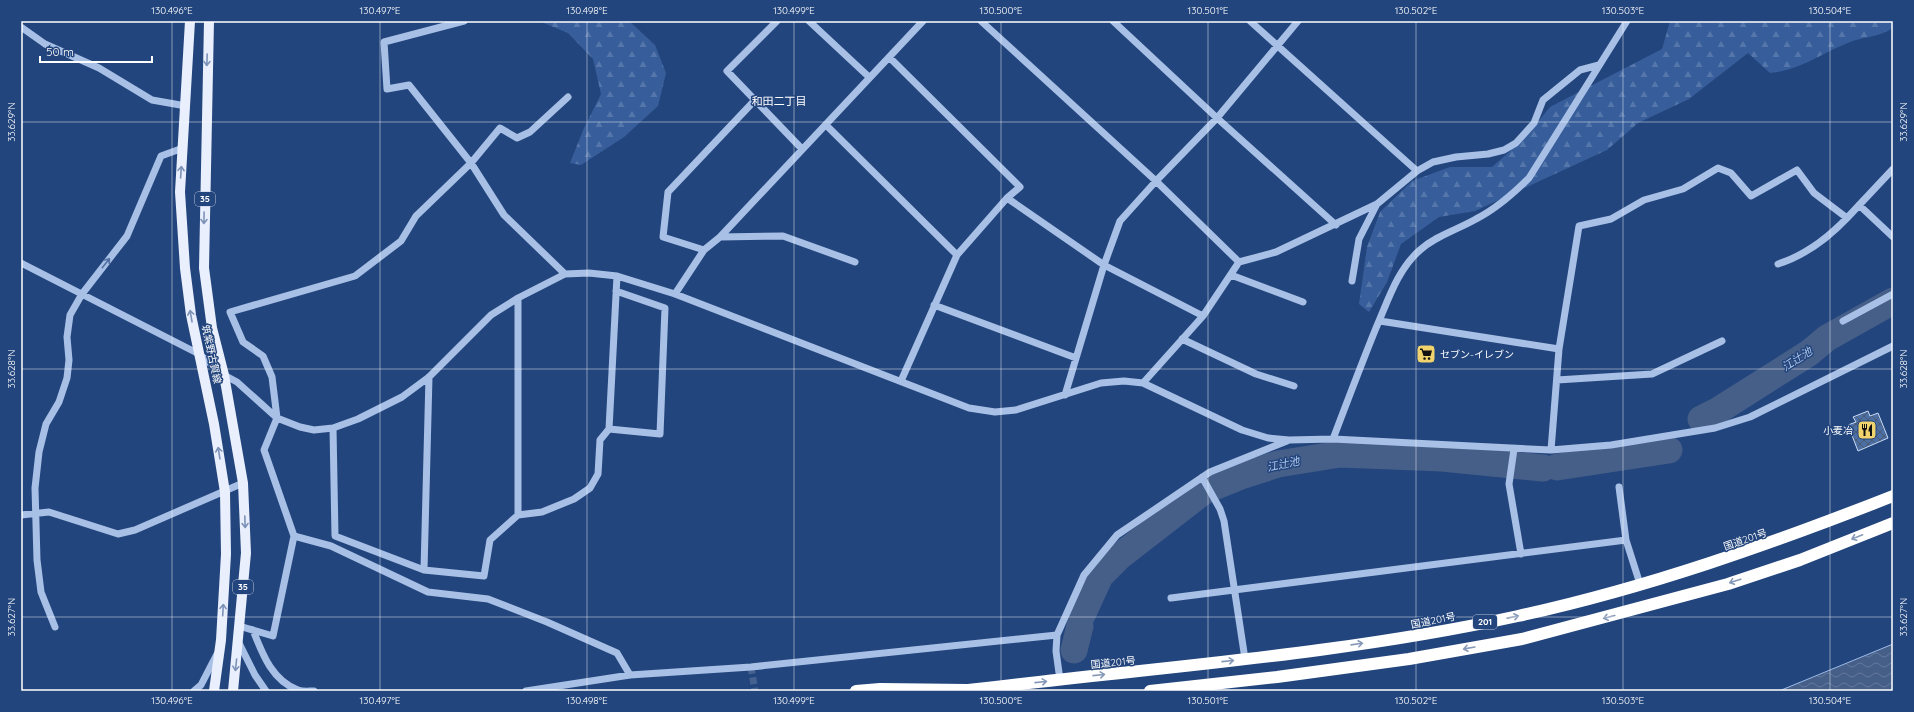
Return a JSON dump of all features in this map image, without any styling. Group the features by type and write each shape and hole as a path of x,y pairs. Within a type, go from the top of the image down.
{"highway":[{"name":"国道201号","path":"966,690 1245,659 1409,637 1519,616 1640,584 1721,560 1790,536 1893,496"},
{"name":"201","path":"1150,691 1277,677 1401,660 1522,639 1728,584 1800,560 1893,523"},
{"name":"201","path":"856,691 880,689 966,690"}],"main road":[{"name":"筑紫野古賀線","path":"190,21 180,192 185,268 199,354 214,424 225,492 226,554 221,640 214,691"},
{"name":"筑紫野古賀線","path":"209,21 204,268 212,328 224,375 243,483 246,553 239,626 239,643 233,691"}],"street":[{"path":"464,21 442,24 384,42 387,89 409,85 471,163 504,215 565,274"},
{"path":"777,21 727,71 756,99 802,148"},
{"path":"809,21 869,77"},
{"path":"675,294 704,250 720,237 923,21"},
{"path":"981,21 1156,181 1239,262"},
{"path":"1113,21 1216,118 1336,225"},
{"path":"1250,21 1417,171"},
{"path":"1065,395 1104,265 1120,221 1216,118 1298,21"},
{"path":"1333,439 1380,321 1404,267 1420,250 1441,234 1482,215 1510,197 1529,178 1627,21"},
{"path":"21,27 45,44 99,68 152,100 186,106"},
{"path":"889,57 1020,187 1007,198 957,254 901,381"},
{"path":"1143,383 1203,316 1239,262 1276,252 1336,225 1377,204 1417,171 1433,162 1456,157 1488,154 1504,150 1516,143 1534,123 1543,100 1580,70 1599,65"},
{"path":"239,626 273,636 294,536 264,450 277,418 272,377 263,356 243,342 230,312 355,276 401,241 416,216 471,163 500,128 517,138 530,132 568,96"},
{"path":"704,250 663,237 668,192 756,99"},
{"path":"826,125 957,254"},
{"path":"55,627 41,592 34,514 35,488 39,452 46,424 59,402 68,378 68,337 70,315 82,294 127,236 161,156 183,148"},
{"path":"1551,450 1559,349 1579,226 1611,219 1644,200 1683,189 1718,168 1731,173 1751,196 1797,170 1814,193 1848,218"},
{"path":"1778,264 1796,258 1827,238 1848,218 1893,169"},
{"path":"1007,198 1104,265 1203,316"},
{"path":"1352,281 1360,239 1377,204"},
{"path":"1859,205 1893,238"},
{"path":"720,237 783,236 855,262"},
{"path":"21,263 199,354 224,375 237,382 277,418 300,427 314,430 333,428 358,419 402,397 429,377 491,315 518,298 565,274 589,273 617,276 675,294 969,408 995,412 1016,410 1102,383 1124,381 1143,383 1242,430 1268,438 1289,440 1333,439 1551,450 1611,445 1715,428 1750,416 1893,346"},
{"path":"1231,275 1302,302"},
{"path":"333,428 335,536 424,570 484,576 490,540 518,515 542,512 574,499 590,488 598,474 600,440 608,429 617,276"},
{"path":"608,429 660,434 665,308 616,292"},
{"path":"1843,321 1893,294"},
{"path":"518,298 518,515"},
{"path":"934,305 1076,358"},
{"path":"1380,321 1559,349"},
{"path":"1182,339 1256,374 1294,386"},
{"path":"1557,380 1652,374 1722,341"},
{"path":"424,570 429,377"},
{"path":"1060,680 1056,651 1057,634 1084,575 1117,535 1210,472 1289,440"},
{"path":"1514,449 1509,484 1521,554"},
{"path":"1202,477 1220,509 1224,521 1245,659"},
{"path":"21,515 49,512 118,534 135,530 243,483"},
{"path":"1619,487 1626,540 1640,584"},
{"path":"294,536 331,546 428,592 488,599 547,622 617,653 630,675"},
{"path":"1171,598 1626,540"},
{"path":"253,630 264,659 282,682 299,690 314,691"},
{"path":"526,691 630,675 751,667 1057,634"},
{"path":"194,691 200,685 217,655 221,640"},
{"path":"239,643 255,675 266,691"}],"green space":[{"path":"539,21 629,21 655,45 666,73 658,106 624,137 581,165 570,163 584,128 601,94 593,59 568,33"},
{"path":"1670,21 1893,21 1893,28 1882,34 1850,42 1801,65 1780,72 1770,73 1748,53 1689,99 1638,123 1607,150 1475,211 1439,217 1401,244 1387,282 1369,312 1359,304 1367,247 1380,212 1412,181 1450,167 1492,167 1524,139 1550,107 1662,49"}],"water":[{"path":"1893,644 1893,691 1779,691"}],"building":[{"path":"1868,411 1870,416 1878,413 1888,438 1858,451 1848,425 1856,422 1853,417"}],"waterway":[{"name":"江辻池","path":"1701,419 1719,410 1809,353 1827,338 1893,301"},
{"name":"江辻池","path":"1557,467 1669,450"},
{"name":"江辻池","path":"1082,615 1100,576 1120,556 1204,491 1241,476 1278,464 1340,454 1442,458 1543,468"},
{"name":"江辻池","path":"1074,650 1080,626"}],"tunnel":[{"path":"751,667 755,691"}],"place":[{"name":"セブン-イレブン","path":"1426,354"},
{"name":"小麦冶","path":"1867,430"}],"district":[{"name":"和田二丁目","path":"779,101"}]}
